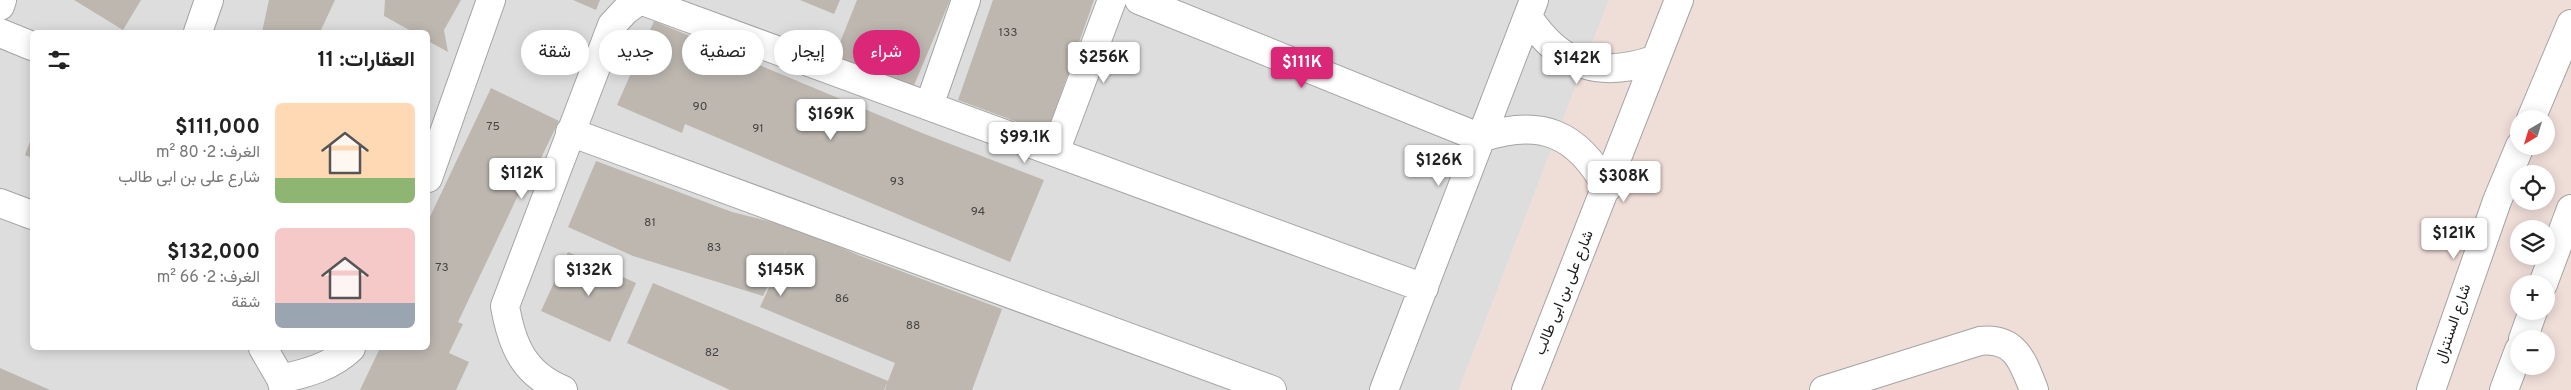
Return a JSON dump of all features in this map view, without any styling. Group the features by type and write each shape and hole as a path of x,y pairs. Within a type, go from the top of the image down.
{"street":[{"path":"0,6 2,0"},
{"path":"199,30 209,0"},
{"path":"430,172 491,0"},
{"path":"563,390 543,382 524,361 510,334 506,306 570,132 612,25 626,10 640,0 1424,288"},
{"path":"929,106 966,0"},
{"path":"1055,152 1112,0"},
{"path":"1139,0 1481,138 1505,130 1531,129 1555,134 1577,148 1595,166 1607,188"},
{"name":"شارع على بن ابى طالب","path":"1526,390 1607,188 1679,0"},
{"path":"1384,390 1531,9"},
{"path":"1531,9 1542,38 1561,54 1583,65 1608,69 1633,67 1656,59"},
{"path":"2535,110 2571,24"},
{"path":"0,33 30,45"},
{"path":"570,132 1272,390"},
{"name":"شارع السنترال","path":"2431,390 2497,201 2516,155"},
{"path":"0,203 30,214"},
{"path":"2546,275 2571,209"},
{"path":"1824,390 1980,341 1991,340 2011,347 2019,356 2034,390"},
{"path":"264,350 283,385 314,372 349,350"},
{"path":"2504,390 2510,374"}],"shaded area":[{"path":"0,0 1609,0 1459,390 0,390"},
{"path":"1609,0 2571,0 2571,390 1459,390"}],"building":[{"path":"74,0 141,0 123,30"},
{"path":"269,0 335,0 321,30 262,30"},
{"path":"385,0 461,0 444,30 448,52 430,42 430,30 409,30 384,16"},
{"path":"573,0 600,0 596,10"},
{"path":"800,0 840,0 834,14"},
{"path":"857,0 950,0 920,71 920,30 853,30 853,68 843,64 843,35"},
{"path":"993,0 1094,0 1047,133 958,100"},
{"path":"654,21 682,33 682,75 764,75 764,67 774,71 774,75 783,75 922,133 1044,180 1010,262 685,124 682,133 617,105 630,75 672,75 672,30 650,30"},
{"path":"872,75 918,75 912,90"},
{"path":"491,88 559,121 527,187 523,185 458,322 463,324 449,353 469,362 456,390 360,390 379,350 430,350 430,217"},
{"path":"30,141 30,157 25,155"},
{"path":"596,161 732,212 797,228 858,255 1002,309 972,390 885,390 887,383 884,390 730,390 627,343 653,283 888,381 895,363 760,307 788,246 763,296 633,256 568,227"},
{"path":"568,252 636,283 610,342 541,311"},
{"path":"0,368 50,390 0,390"}]}
